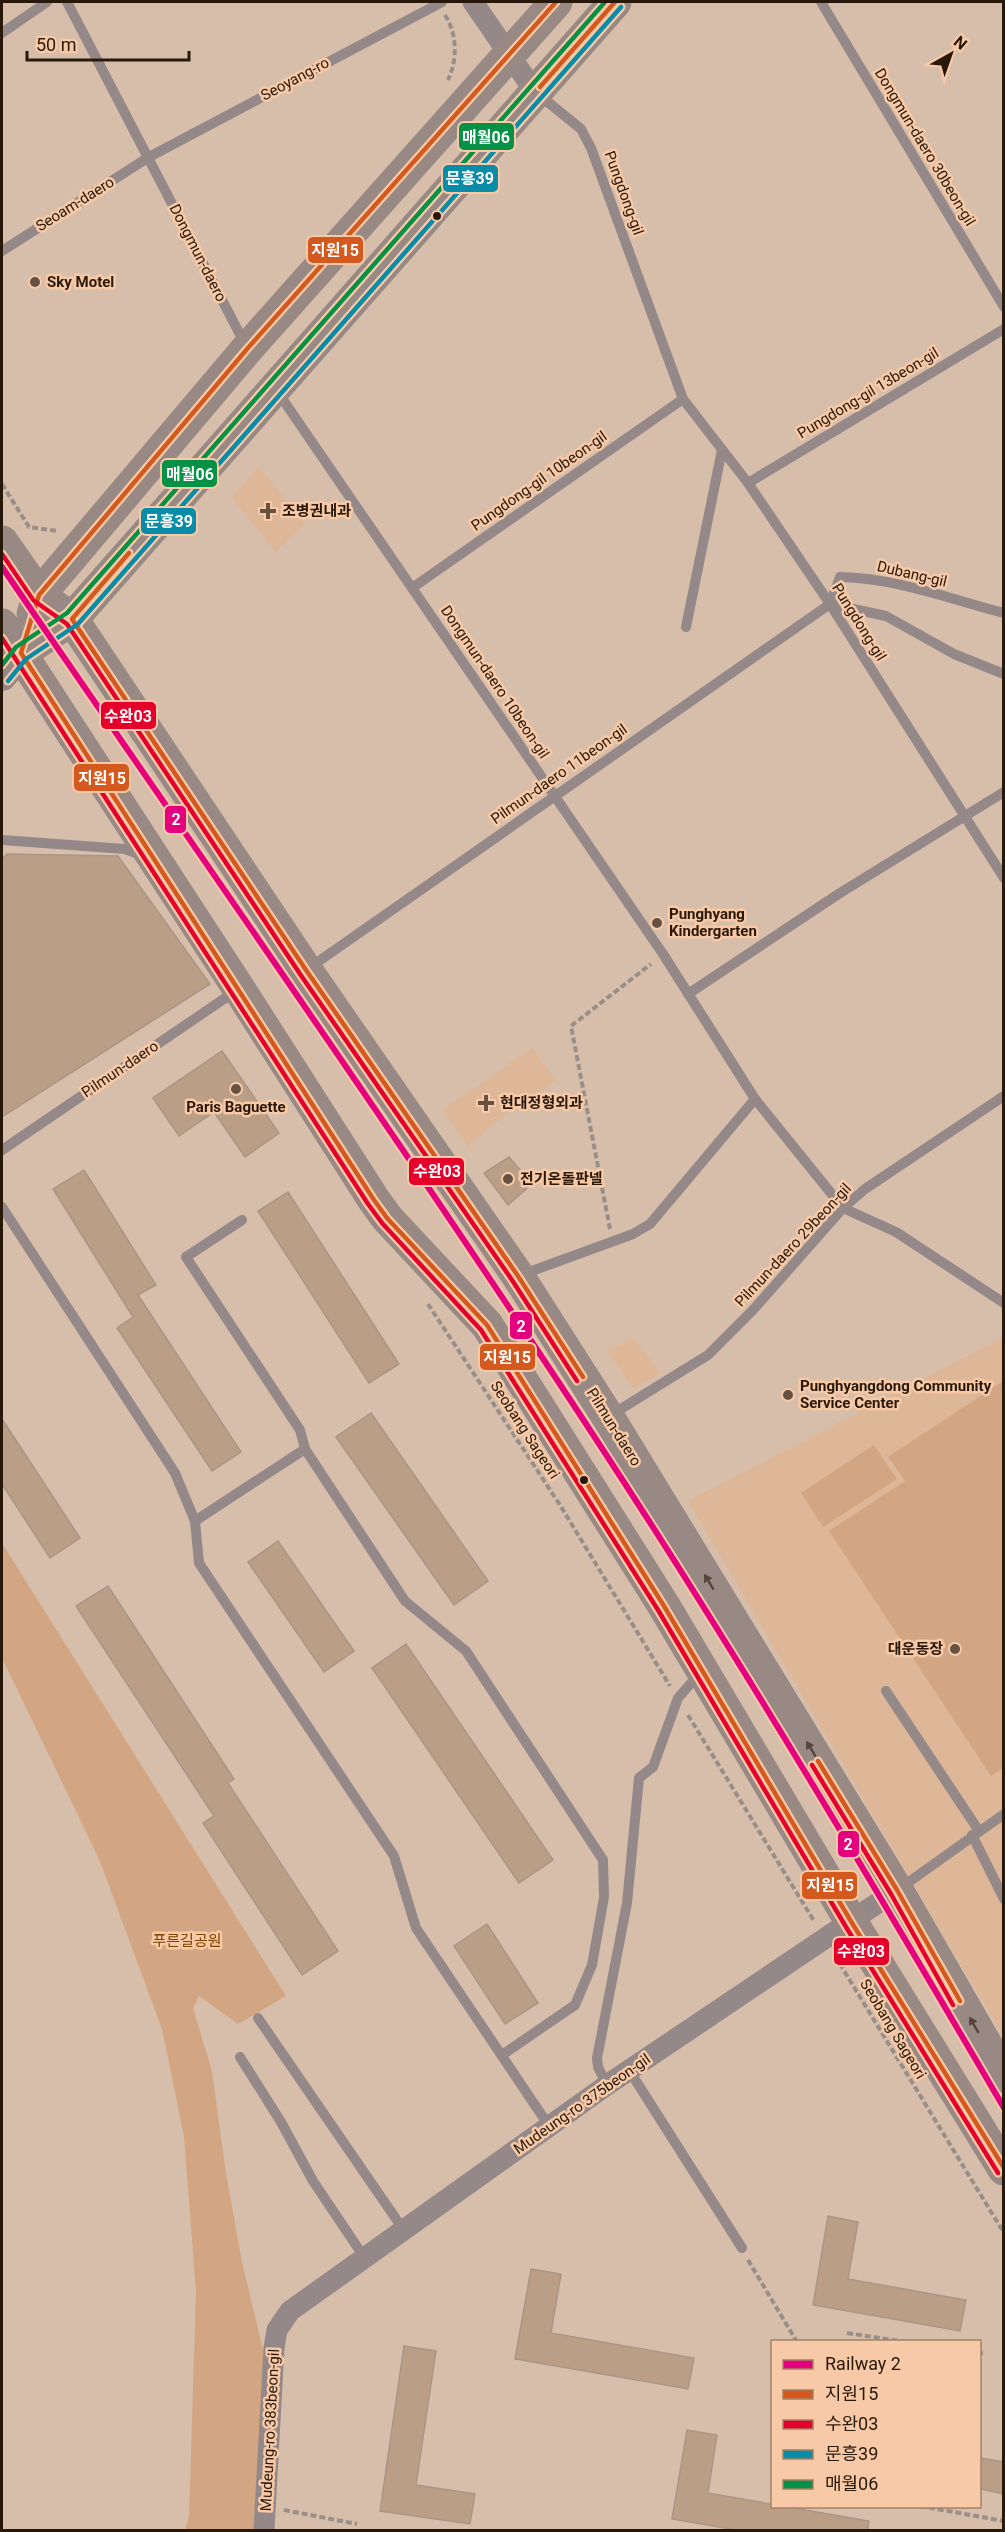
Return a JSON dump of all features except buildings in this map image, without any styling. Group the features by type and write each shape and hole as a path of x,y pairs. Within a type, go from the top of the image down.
{"main road":[{"path":"11,664 39,595 247,349 556,2"},
{"path":"11,664 72,619 615,2"},
{"path":"2,542 39,595 72,619"},
{"name":"Pilmun-daero","path":"72,619 306,970 518,1276 608,1417 897,1890 1004,2076"},
{"path":"2,625 11,664 157,863 387,1218 488,1326 703,1670 852,1923 1004,2169"}],"street":[{"path":"473,2 535,92"},
{"name":"Mudeung-ro 375beon-gil","path":"277,2330 290,2311 363,2257 607,2085 852,1923 897,1890"},
{"name":"Mudeung-ro 383beon-gil","path":"264,2530 274,2348 277,2330"}],"lane":[{"path":"2,33 47,2"},
{"name":"Dongmun-daero","path":"67,2 247,349"},
{"name":"Seoyang-ro","path":"149,158 442,2"},
{"name":"Dongmun-daero 30beon-gil","path":"821,2 1004,307"},
{"name":"Pungdong-gil","path":"535,92 581,129 591,148 683,399 748,483 830,604 1004,878"},
{"name":"Seoam-daero","path":"2,251 149,158"},
{"name":"Pungdong-gil 13beon-gil","path":"748,483 1004,329"},
{"name":"Dongmun-daero 10beon-gil","path":"275,389 663,954 755,1099 843,1209 896,1233 1004,1303"},
{"name":"Pungdong-gil 10beon-gil","path":"412,588 683,399"},
{"path":"686,627 722,450"},
{"name":"Dubang-gil","path":"830,604 840,577 857,577 916,588 1004,613"},
{"path":"830,604 886,616 954,654 1004,674"},
{"name":"Pilmun-daero 11beon-gil","path":"306,970 830,604"},
{"path":"688,994 840,893 1004,792"},
{"path":"2,840 125,849 157,863"},
{"name":"Pilmun-daero","path":"2,1150 239,989"},
{"name":"Pilmun-daero 29beon-gil","path":"608,1417 708,1355 753,1310 843,1209 885,1174 1004,1096"},
{"path":"518,1276 541,1270 612,1242 650,1224 755,1099"},
{"path":"2,1207 175,1473 195,1521 199,1563 394,1856 417,1928 549,2126"},
{"path":"242,1220 186,1257 300,1430 305,1449 405,1601 465,1652 603,1860 604,1897 592,1965 575,2005 502,2055"},
{"path":"195,1521 305,1449"},
{"path":"607,2085 598,2067 597,2058 627,1902 639,1778 653,1767 678,1698 703,1670"},
{"path":"886,1691 976,1833 1004,1899"},
{"path":"897,1890 1004,1814"},
{"path":"258,2018 404,2229"},
{"path":"240,2057 281,2122 313,2181 363,2257"},
{"path":"629,2070 742,2248"}],"path":[{"path":"612,1242 571,1026 663,954"},
{"name":"Seobang Sageori","path":"423,1296 560,1505 1004,2233"},
{"path":"742,2248 796,2340"},
{"path":"847,2333 893,2340"},
{"path":"265,2507 357,2524"},
{"path":"931,2508 1004,2521"}],"shaded area":[{"name":"조병권내과","path":"259,466 305,525 275,552 232,497"},
{"name":"현대정형외과","path":"532,1048 556,1080 536,1096 533,1092 468,1146 442,1110"},
{"path":"1003,1337 1003,2036 688,1501"},
{"path":"633,1338 661,1373 633,1389 607,1351"}],"green space":[{"name":"대운동장","path":"1003,1381 1004,1768 991,1776 829,1531 905,1481 888,1457"},
{"path":"874,1445 897,1479 823,1527 801,1493"},
{"name":"푸른길공원","path":"2,1543 286,1996 238,2024 199,1996 193,2008 212,2071 226,2173 242,2262 265,2358 257,2530 185,2530 189,2516 196,2292 184,2136 162,2029 99,1859 2,1658"}],"rail line":[{"name":"2","path":"2,567 404,1152 563,1388 780,1730 1004,2108"}],"transit line":[{"name":"지원15","path":"556,2 247,349 39,595 21,653 374,1200 387,1218 487,1325 664,1606 852,1923 1004,2168"},
{"name":"매월06","path":"2,665 16,647 67,613 605,2"},
{"name":"지원15","path":"540,87 615,2"},
{"name":"문흥39","path":"8,681 26,659 78,624 621,7"},
{"name":"지원15","path":"129,553 72,619 306,970 518,1276 583,1377"},
{"name":"수완03","path":"2,554 33,600 67,624 300,974 512,1280 577,1381"},
{"name":"수완03","path":"2,638 368,1204 382,1223 481,1330 658,1610 846,1927 998,2173"},
{"name":"지원15","path":"818,1761 897,1890 960,2001"},
{"name":"수완03","path":"812,1765 891,1894 953,2005"}],"place":[{"name":"Sky Motel","path":"35,282"},
{"name":"조병권내과","path":"268,511"},
{"name":"Punghyang Kindergarten","path":"657,923"},
{"name":"Paris Baguette","path":"236,1089"},
{"name":"현대정형외과","path":"486,1103"},
{"name":"전기온돌판넬","path":"508,1179"},
{"name":"Punghyangdong Community Service Center","path":"788,1395"},
{"name":"대운동장","path":"955,1649"}]}
